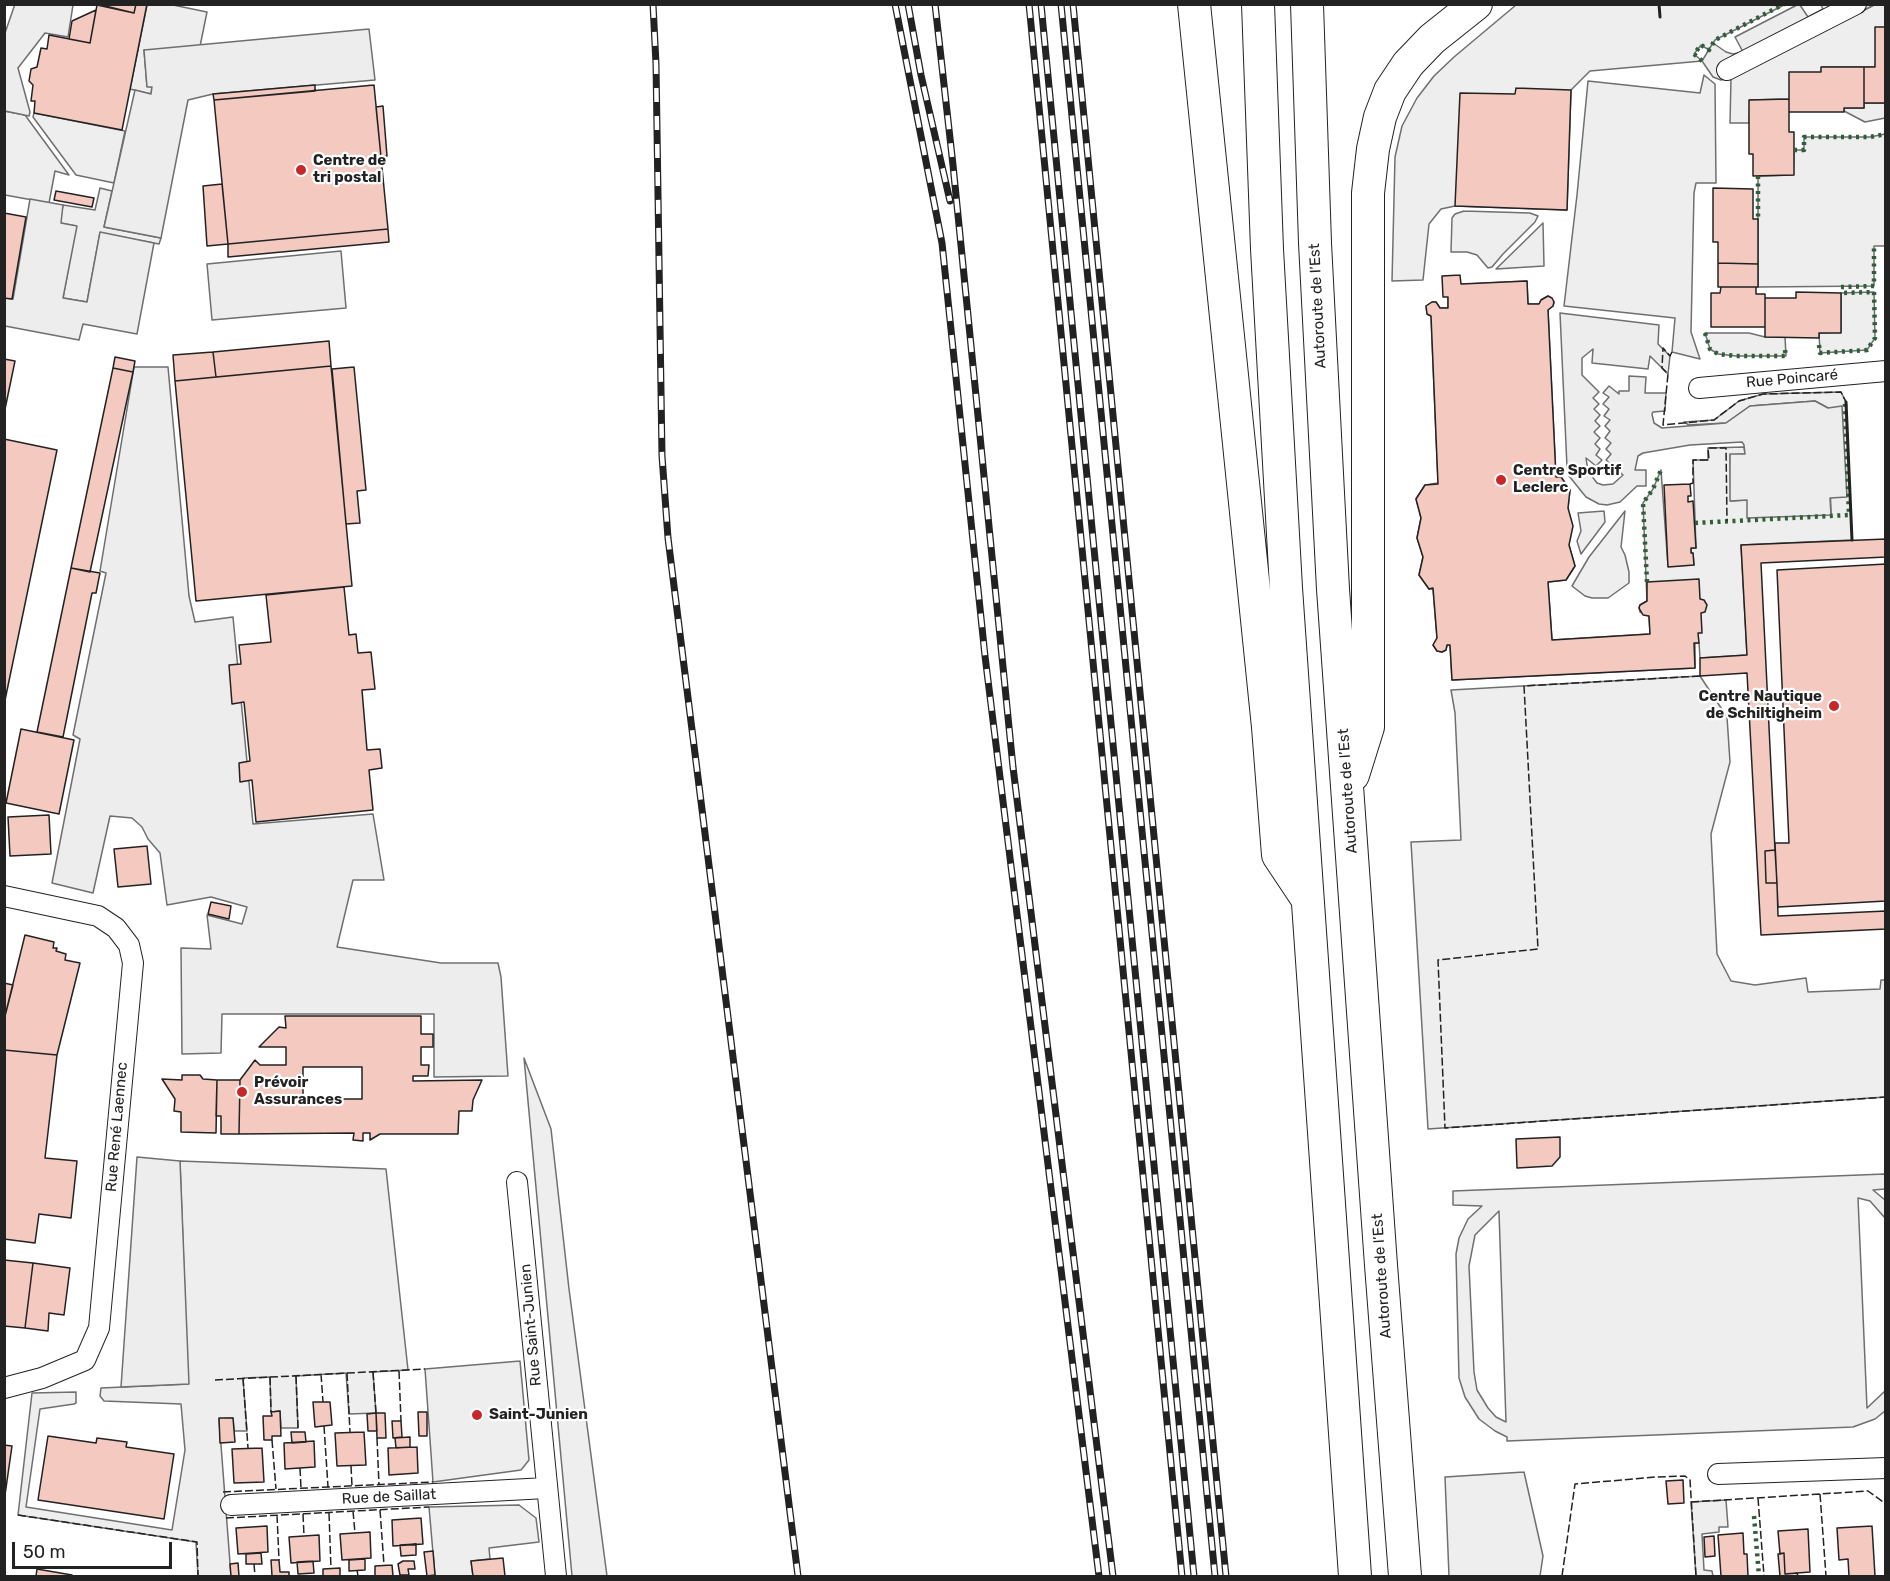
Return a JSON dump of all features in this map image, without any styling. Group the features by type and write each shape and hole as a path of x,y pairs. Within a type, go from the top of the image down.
{"highway":[{"path":"1194,4 1268,727 1278,855 1307,899"},
{"path":"1258,4 1267,249 1286,588 1355,1576"},
{"name":"Autoroute de l’Est","path":"1307,4 1315,243 1331,553 1405,1576"},
{"path":"1348,787 1368,727 1368,193 1372,149 1380,117 1390,91 1408,63 1432,39 1476,4"},
{"path":"1368,283 1395,123 1410,93 1435,59 1497,4"}],"street":[{"path":"1727,70 1856,4"},
{"name":"Rue Poincaré","path":"1699,388 1886,370"},
{"name":"Rue René Laennec","path":"4,896 98,916 116,928 129,945 133,963 99,1328 85,1360 42,1378 4,1388"},
{"name":"Rue Saint-Junien","path":"517,1182 556,1576"},
{"path":"1718,1474 1886,1468"},
{"name":"Rue de Saillat","path":"231,1505 546,1488"}],"shaded area":[{"path":"15,4 73,5 68,37 45,33 18,68 30,112 29,116 5,111 5,33"},
{"path":"147,5 173,5 207,12 197,61 144,50 147,86 152,87 151,94 130,89"},
{"path":"1516,5 1784,5 1715,40 1709,50 1701,45 1694,54 1702,61 1590,71 1571,90 1567,210 1455,206 1441,209 1429,224 1423,280 1392,281 1395,157 1402,126 1417,98 1434,76"},
{"path":"1800,5 1808,17 1823,9 1821,5 1874,5 1731,78 1721,80 1713,77 1702,61 1713,43 1726,52 1733,54 1743,52 1735,37"},
{"path":"1874,5 1885,5 1885,27 1875,67 1822,67 1821,72 1789,99 1750,100 1749,123 1730,123 1731,78"},
{"path":"369,29 375,80 213,94 188,100 161,238 104,227 135,90 151,94 152,87 147,87 144,50"},
{"path":"1704,75 1715,84 1716,183 1696,183 1694,193 1691,332 1700,359 1672,352 1675,318 1564,306 1588,81 1700,93"},
{"path":"1864,103 1885,103 1885,118 1865,122 1844,111 1844,108 1864,108"},
{"path":"4,111 25,115 69,175 55,171 49,203 5,195"},
{"path":"34,113 125,131 114,183 76,175 33,117"},
{"path":"1885,134 1885,246 1874,246 1874,286 1758,287 1758,176 1793,175 1794,150 1804,150 1804,137 1870,137"},
{"path":"100,188 112,191 104,227 161,238 159,244 100,233 87,302 63,298 76,226 60,223 63,205 95,210"},
{"path":"30,199 63,205 61,223 77,226 63,298 87,302 100,232 154,243 137,334 83,324 79,340 5,326 4,298 13,299"},
{"path":"1464,211 1530,213 1538,216 1492,267 1488,268 1477,255 1467,252 1451,252 1452,218 1455,214"},
{"path":"1543,223 1544,266 1496,269"},
{"path":"341,251 346,308 212,320 207,264"},
{"name":"Centre Sportif Leclerc","path":"1527,281 1528,304 1539,304 1548,296 1554,302 1548,310 1556,477 1561,477 1570,490 1569,545 1575,566 1566,580 1548,582 1552,640 1650,634 1649,616 1640,612 1639,608 1647,601 1643,503 1653,489 1661,470 1668,566 1694,565 1693,553 1691,553 1691,548 1696,548 1693,460 1708,460 1708,448 1744,447 1745,454 1730,455 1731,501 1747,500 1831,514 1828,408 1815,401 1750,406 1726,423 1689,425 1684,422 1714,420 1739,401 1763,394 1841,392 1846,402 1852,540 1741,545 1747,655 1700,658 1699,643 1695,643 1695,668 1452,680 1450,645 1447,645 1446,650 1442,652 1437,651 1433,645 1437,638 1433,589 1429,589 1419,575 1423,557 1417,538 1421,518 1416,499 1425,485 1438,483 1431,316 1427,314 1426,306 1436,302 1440,308 1448,308 1448,285"},
{"path":"1874,292 1875,338 1867,350 1820,353 1819,333 1841,332 1841,293"},
{"path":"1560,313 1659,325 1658,344 1670,356 1668,374 1650,356 1648,369 1592,363 1593,349 1582,358 1582,375 1599,392 1593,398 1599,404 1594,409 1600,415 1595,421 1600,426 1594,432 1600,438 1595,444 1600,449 1596,455 1602,460 1596,466 1586,458 1588,471 1597,483 1613,484 1623,475 1606,460 1611,454 1606,449 1611,443 1605,438 1610,431 1605,426 1610,420 1604,416 1609,409 1603,404 1609,397 1603,393 1609,386 1619,394 1619,391 1629,391 1629,376 1646,377 1645,393 1666,393 1665,411 1652,414 1654,423 1662,428 1726,423 1750,406 1815,401 1828,408 1842,406 1847,497 1830,498 1831,515 1747,518 1747,500 1730,501 1730,454 1745,454 1742,442 1690,445 1643,453 1638,456 1635,470 1646,470 1646,486 1637,486 1620,502 1607,505 1599,504 1586,497 1569,476 1567,467"},
{"path":"1705,333 1749,333 1765,337 1785,337 1786,356 1718,354 1710,349"},
{"path":"134,367 168,367 189,596 195,622 233,617 253,824 373,814 384,880 353,880 337,947 441,963 498,963 508,1076 434,1077 434,1014 222,1014 221,1053 182,1054 181,948 211,949 207,915 242,924 247,907 211,897 167,905 160,853 148,839 142,827 132,818 110,816 93,893 52,883 80,739 73,735 106,573 100,571"},
{"path":"1604,511 1605,522 1581,554 1577,541 1581,531 1578,513"},
{"path":"1625,511 1621,547 1629,572 1629,583 1608,598 1585,596 1572,586 1589,557"},
{"path":"1700,676 1727,717 1730,762 1711,834 1717,954 1731,981 1755,985 1806,978 1808,992 1880,989 1881,980 1885,980 1885,1097 1428,1129 1411,842 1461,840 1455,713 1451,690"},
{"path":"524,1058 551,1129 569,1289 607,1576 572,1576"},
{"path":"137,1157 180,1161 189,1384 121,1387"},
{"path":"180,1161 386,1169 408,1370 373,1372 376,1413 349,1414 346,1373 296,1376 298,1428 281,1428 280,1411 271,1412 270,1377 243,1378 247,1431 234,1431 233,1418 219,1419 231,1576 198,1576 196,1542 18,1515 32,1393 76,1392 76,1403 74,1404 40,1409 26,1507 172,1530 185,1450 181,1404 104,1401 100,1396 101,1388 188,1384"},
{"path":"1885,1174 1885,1189 1873,1190 1885,1200 1885,1218 1870,1201 1858,1198 1867,1408 1885,1391 1885,1411 1875,1419 1853,1427 1507,1441 1507,1437 1479,1419 1465,1397 1459,1378 1456,1254 1459,1238 1468,1219 1482,1206 1453,1205 1453,1191","holes":["1499,1211 1506,1422 1496,1417 1477,1390 1474,1372 1469,1266 1475,1235"]},
{"name":"Saint-Junien","path":"520,1361 529,1460 521,1470 433,1482 425,1369"},
{"path":"1524,1472 1543,1556 1540,1576 1449,1576 1445,1477"},
{"path":"1726,1500 1728,1527 1719,1527 1719,1532 1702,1534 1704,1570 1712,1571 1713,1576 1696,1576 1691,1502"},
{"path":"519,1505 536,1518 539,1542 489,1548 490,1559 471,1561 473,1576 435,1576 429,1507"}],"building":[{"path":"97,4 136,4 134,13"},
{"path":"136,4 147,4 122,130 34,113 35,101 31,101 33,85 29,81 31,69 37,67 41,48 47,49 49,35 90,43 97,5 134,13"},
{"path":"96,10 90,43 69,39 72,21"},
{"path":"1875,27 1886,27 1886,103 1864,103 1864,67 1875,67"},
{"path":"1821,67 1864,67 1864,108 1844,108 1844,112 1789,112 1789,72 1821,72"},
{"path":"315,85 315,91 214,100 213,94"},
{"name":"Centre de tri postal","path":"374,85 388,229 228,244 214,100"},
{"path":"1516,88 1571,90 1567,210 1455,206 1460,93 1515,94"},
{"path":"1789,99 1789,132 1794,132 1794,175 1753,176 1753,154 1749,154 1749,100"},
{"path":"383,106 387,156 381,157 376,107"},
{"path":"222,184 228,244 207,246 203,186"},
{"path":"1713,188 1753,189 1753,219 1758,219 1758,264 1718,263 1718,242 1713,242"},
{"path":"56,191 94,198 92,207 54,200"},
{"path":"4,213 26,217 12,299 4,298"},
{"path":"388,229 389,242 228,257 228,244"},
{"path":"1718,263 1758,264 1758,287 1718,287"},
{"name":"Centre Sportif Leclerc","path":"1460,275 1461,284 1527,281 1528,304 1539,304 1548,296 1554,302 1548,310 1556,477 1561,477 1570,490 1568,508 1573,526 1569,545 1575,566 1566,580 1548,582 1552,640 1650,634 1649,616 1643,615 1639,608 1647,601 1647,582 1699,579 1700,599 1704,600 1707,605 1705,612 1701,613 1702,633 1698,633 1699,643 1694,643 1695,668 1452,680 1450,645 1447,645 1446,650 1442,652 1437,651 1433,645 1437,638 1433,588 1429,589 1419,575 1423,557 1417,538 1421,518 1416,499 1425,485 1438,484 1431,316 1427,314 1426,306 1436,302 1440,308 1448,308 1448,297 1443,297 1442,276"},
{"path":"1721,287 1756,287 1756,294 1765,294 1765,327 1711,327 1711,293 1720,293"},
{"path":"1796,292 1841,293 1841,333 1819,333 1819,338 1765,337 1765,298 1796,298"},
{"path":"329,341 331,366 216,377 213,352"},
{"path":"213,352 216,377 175,381 173,355"},
{"path":"115,357 135,361 133,372 113,368"},
{"path":"4,359 15,361 4,414"},
{"path":"331,366 352,586 196,601 175,381"},
{"path":"354,367 366,490 357,491 360,523 346,524 332,369"},
{"path":"113,368 133,372 90,572 71,568"},
{"path":"4,439 57,450 4,705"},
{"path":"1690,484 1691,496 1688,496 1688,502 1693,501 1696,548 1691,548 1691,553 1693,553 1694,565 1668,567 1664,485"},
{"path":"1886,539 1886,557 1761,563 1775,850 1765,851 1766,883 1777,883 1778,916 1886,911 1886,929 1761,935 1747,673 1700,676 1700,658 1747,655 1741,545"},
{"name":"Centre Nautique de Schiltigheim","path":"1886,564 1886,901 1778,907 1775,843 1789,843 1777,570"},
{"path":"71,568 100,573 96,593 92,593 63,737 37,732"},
{"path":"344,587 349,635 356,634 358,653 371,652 375,689 362,690 367,750 380,749 382,768 369,770 373,810 256,822 252,780 240,782 239,763 250,761 244,702 232,704 229,665 241,664 239,645 271,642 266,595"},
{"path":"21,729 74,740 59,814 6,803"},
{"path":"49,815 51,854 10,856 8,817"},
{"path":"147,846 151,884 118,887 114,849"},
{"path":"1775,850 1777,883 1766,883 1765,851"},
{"path":"211,902 231,906 229,919 208,914"},
{"path":"25,935 54,942 53,948 57,948 56,951 66,954 65,960 80,963 57,1055 4,1050 4,1020"},
{"path":"4,983 13,985 4,1020"},
{"path":"285,1016 421,1016 421,1034 433,1034 433,1047 421,1047 421,1065 429,1065 428,1076 413,1076 413,1081 482,1080 473,1100 472,1111 459,1111 458,1134 380,1134 370,1140 370,1133 363,1133 363,1141 353,1140 354,1133 239,1134 240,1080 255,1060 260,1065 286,1065 286,1047 259,1047 279,1027 286,1028","holes":["303,1067 362,1067 362,1099 303,1099"]},
{"path":"4,1050 57,1055 45,1158 77,1161 71,1218 39,1214 35,1243 4,1239"},
{"path":"182,1075 200,1075 203,1079 217,1080 216,1133 181,1132 181,1112 174,1111 175,1099 162,1079 182,1080"},
{"path":"217,1080 240,1080 239,1134 221,1134 221,1116 216,1116"},
{"path":"1560,1137 1560,1157 1552,1166 1517,1168 1516,1139"},
{"path":"4,1260 33,1263 25,1328 4,1326"},
{"path":"33,1263 70,1268 64,1315 49,1313 48,1331 25,1328"},
{"path":"313,1402 330,1402 332,1425 315,1427"},
{"path":"280,1411 281,1436 272,1436 272,1440 264,1440 263,1416 272,1416 271,1412"},
{"path":"418,1412 427,1412 427,1436 419,1436"},
{"path":"376,1413 385,1413 386,1438 377,1438"},
{"path":"376,1413 377,1431 368,1431 367,1414"},
{"path":"219,1418 233,1418 235,1442 220,1443"},
{"path":"392,1421 401,1421 402,1437 393,1438"},
{"path":"291,1432 305,1432 306,1442 292,1443"},
{"path":"364,1432 366,1465 337,1466 335,1433"},
{"path":"48,1436 96,1443 97,1438 127,1442 126,1447 174,1454 164,1519 38,1500"},
{"path":"410,1437 410,1447 396,1448 395,1438"},
{"path":"314,1441 315,1467 285,1469 284,1443"},
{"path":"4,1445 12,1446 5,1495 4,1495"},
{"path":"417,1447 418,1473 389,1475 388,1448"},
{"path":"262,1448 264,1482 234,1483 232,1449"},
{"path":"1683,1480 1684,1503 1668,1504 1666,1481"},
{"path":"421,1518 423,1544 393,1546 392,1520"},
{"path":"267,1526 268,1552 238,1554 236,1528"},
{"path":"1872,1526 1875,1576 1849,1576 1848,1559 1839,1560 1837,1528"},
{"path":"1808,1529 1810,1572 1785,1574 1784,1553 1780,1554 1778,1531"},
{"path":"370,1532 371,1558 342,1560 340,1534"},
{"path":"1743,1533 1748,1576 1721,1576 1718,1535"},
{"path":"319,1535 320,1561 291,1563 289,1537"},
{"path":"1714,1536 1715,1556 1705,1557 1704,1537"},
{"path":"416,1544 416,1555 401,1556 400,1545"},
{"path":"433,1551 435,1575 427,1576 424,1552"},
{"path":"261,1553 262,1564 246,1564 246,1554"},
{"path":"1784,1553 1785,1574 1797,1573 1798,1576 1780,1576 1778,1554"},
{"path":"503,1558 505,1576 473,1576 471,1561"},
{"path":"365,1559 365,1570 349,1571 349,1560"},
{"path":"271,1560 279,1560 280,1572 289,1572 289,1576 272,1576"},
{"path":"313,1561 314,1573 298,1574 297,1562"},
{"path":"403,1561 414,1561 415,1569 408,1569 409,1575 400,1575 398,1564"},
{"path":"238,1563 239,1576 231,1576 230,1564"},
{"path":"392,1565 393,1576 375,1576 375,1566"},
{"path":"340,1568 340,1576 323,1576 323,1569"},
{"path":"37,1569 72,1575 36,1576"}],"railway":[{"path":"653,4 656,64 662,456 668,538 798,1576"},
{"path":"895,4 942,243 985,656 1099,1576"},
{"path":"908,4 921,75 950,201"},
{"path":"935,4 1013,767 1113,1576"},
{"path":"1029,4 1182,1576"},
{"path":"1041,4 1194,1576"},
{"path":"1061,4 1215,1576"},
{"path":"1073,4 1226,1576"}],"hedge":[{"path":"1702,61 1694,54 1701,45 1709,50 1715,40 1784,4"},
{"path":"1794,150 1804,150 1804,137 1870,137 1886,134"},
{"path":"1758,176 1758,219"},
{"path":"1841,287 1874,286 1874,245"},
{"path":"1819,345 1820,353 1867,350 1875,338 1874,292 1841,293"},
{"path":"1705,333 1710,349 1718,354 1786,356 1785,350"},
{"path":"1695,523 1849,515 1845,404"},
{"path":"1647,582 1643,503 1653,489 1661,470"},
{"path":"1754,1516 1759,1576"}],"fence":[{"path":"1672,352 1670,356 1663,348 1662,368 1668,374 1663,425 1714,420 1739,401 1763,394 1841,392 1846,402"},
{"path":"1690,484 1693,483 1693,460 1709,460 1708,448 1726,448 1727,521"},
{"path":"1700,676 1524,686 1538,949 1438,960 1445,1128 1886,1097"},
{"path":"215,1380 425,1369"},
{"path":"399,1371 401,1421"},
{"path":"373,1372 376,1413"},
{"path":"347,1373 350,1432"},
{"path":"321,1374 323,1402"},
{"path":"296,1376 298,1428"},
{"path":"270,1377 271,1412"},
{"path":"243,1378 248,1448"},
{"path":"324,1426 328,1487"},
{"path":"377,1438 379,1485"},
{"path":"272,1440 276,1489"},
{"path":"351,1466 352,1486"},
{"path":"300,1468 301,1488"},
{"path":"1562,1576 1575,1484 1685,1476 1690,1480 1696,1576"},
{"path":"223,1492 433,1482"},
{"path":"1691,1502 1868,1491 1886,1504"},
{"path":"1820,1494 1826,1576"},
{"path":"1758,1498 1764,1576"},
{"path":"226,1518 429,1507"},
{"path":"380,1510 384,1565"},
{"path":"353,1511 355,1533"},
{"path":"329,1513 331,1569"},
{"path":"303,1514 304,1536"},
{"path":"18,1515 197,1542 198,1576"},
{"path":"277,1515 279,1560"},
{"path":"254,1564 255,1576"},
{"path":"357,1570 358,1576"}],"wall":[{"path":"1659,4 1660,17"},
{"path":"1846,402 1852,540"}],"place":[{"name":"Centre de tri postal","path":"301,170"},
{"name":"Centre Sportif Leclerc","path":"1501,480"},
{"name":"Centre Nautique de Schiltigheim","path":"1834,706"},
{"name":"Prévoir Assurances","path":"242,1092"},
{"name":"Saint-Junien","path":"477,1415"}]}
